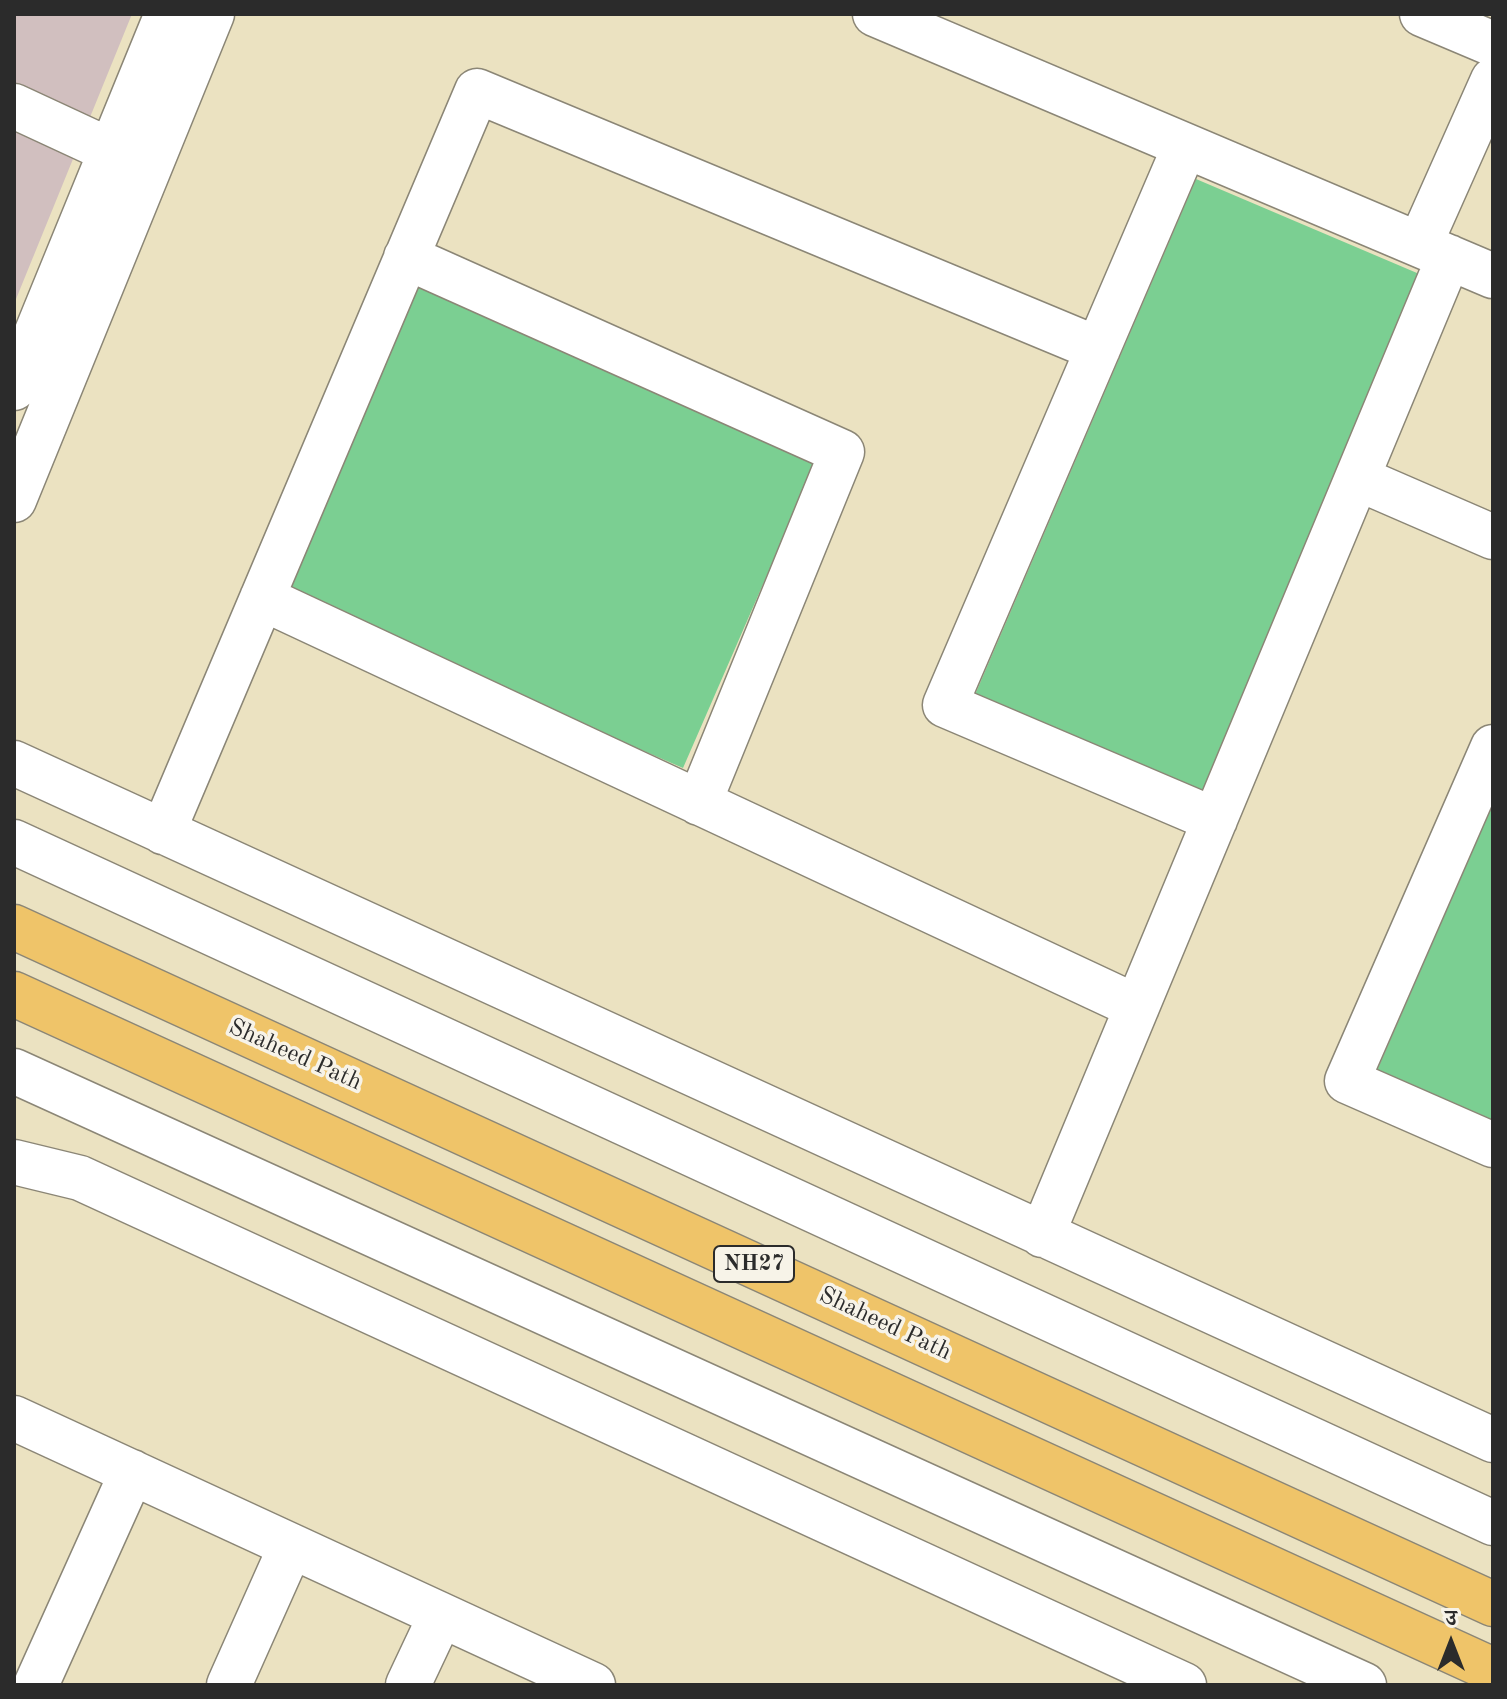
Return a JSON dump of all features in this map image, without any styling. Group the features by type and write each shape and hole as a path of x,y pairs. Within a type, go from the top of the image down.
{"highway":[{"name":"Shaheed Path","path":"14,927 1493,1604"},
{"name":"NH27","path":"14,994 1493,1670"}],"street":[{"path":"14,388 167,14"},
{"path":"14,500 212,14"},
{"path":"875,14 1493,276"},
{"path":"1422,14 1493,44"},
{"path":"1042,1235 1357,478 1493,80"},
{"path":"163,832 477,91 1098,349"},
{"path":"14,106 111,151"},
{"path":"1185,146 945,705 1215,820"},
{"path":"406,257 842,452 699,803"},
{"path":"1357,478 1493,537"},
{"path":"262,598 1137,1007"},
{"path":"1493,747 1347,1081 1493,1145"},
{"path":"14,763 1493,1440"},
{"path":"14,842 1493,1523"},
{"path":"14,1071 1364,1685"},
{"path":"14,1162 80,1178 1184,1685"},
{"path":"14,1418 593,1685"},
{"path":"36,1685 132,1472"},
{"path":"229,1685 291,1546"},
{"path":"408,1685 441,1615"}],"shaded area":[{"path":"14,14 132,14 14,304"}],"green space":[{"path":"1196,179 1424,276 1203,793 974,697"},
{"path":"418,285 818,458 683,768 282,594"},
{"path":"1493,804 1493,1126 1375,1075"}]}
